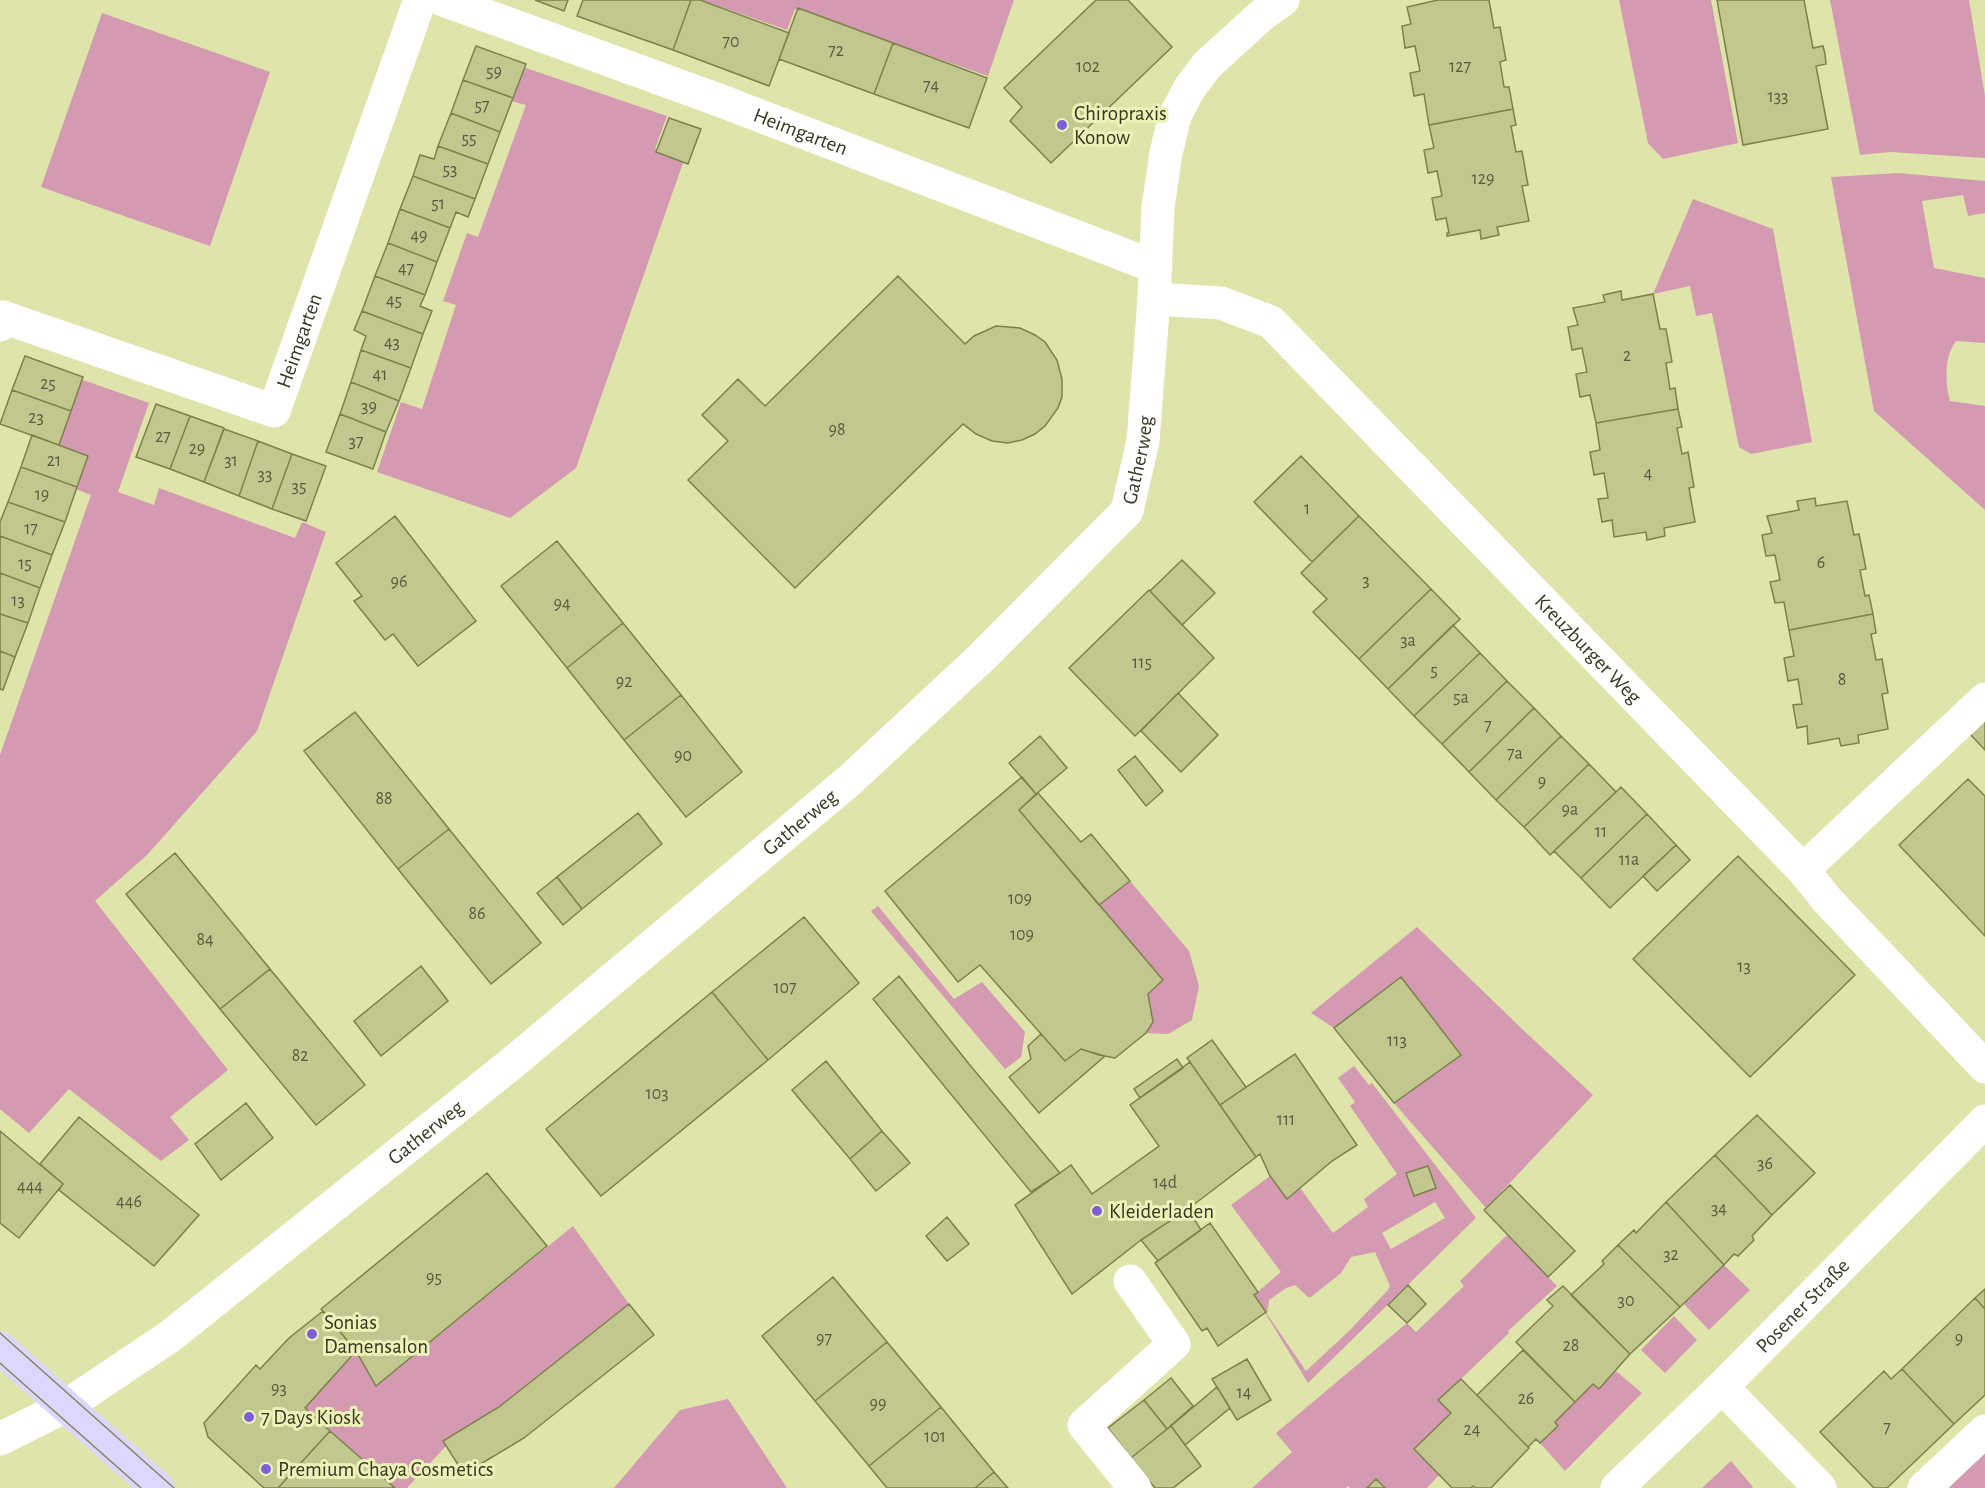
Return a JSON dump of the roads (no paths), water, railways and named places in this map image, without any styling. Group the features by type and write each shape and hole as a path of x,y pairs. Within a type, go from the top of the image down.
{"main road":[{"path":"0,1348 158,1488"}],"street":[{"name":"Heimgarten","path":"1,319 274,411 420,0"},
{"name":"Heimgarten","path":"443,0 716,99 1156,267"},
{"name":"Gatherweg","path":"0,1439 66,1406 169,1336 454,1110 850,780 982,657 1127,511 1143,441 1154,299 1158,207 1166,153 1175,116 1189,90 1208,65 1263,14 1283,0"},
{"name":"Kreuzburger Weg","path":"1154,299 1221,303 1271,322 1803,870 1828,901 1985,1067"},
{"path":"1803,870 1974,704"},
{"name":"Posener Straße","path":"1617,1488 1722,1387 1985,1121"},
{"path":"1130,1281 1174,1344 1084,1425 1135,1488"},
{"path":"1722,1387 1820,1488"},
{"path":"1924,1488 1985,1431"}],"tram line":[{"path":"0,1333 174,1488"},
{"path":"0,1363 141,1488"}],"place":[{"name":"Chiropraxis Konow","path":"1062,125"},
{"name":"Kleiderladen","path":"1097,1211"},
{"name":"Sonias Damensalon","path":"312,1334"},
{"name":"7 Days Kiosk","path":"249,1417"},
{"name":"Premium Chaya Cosmetics","path":"266,1469"}]}
